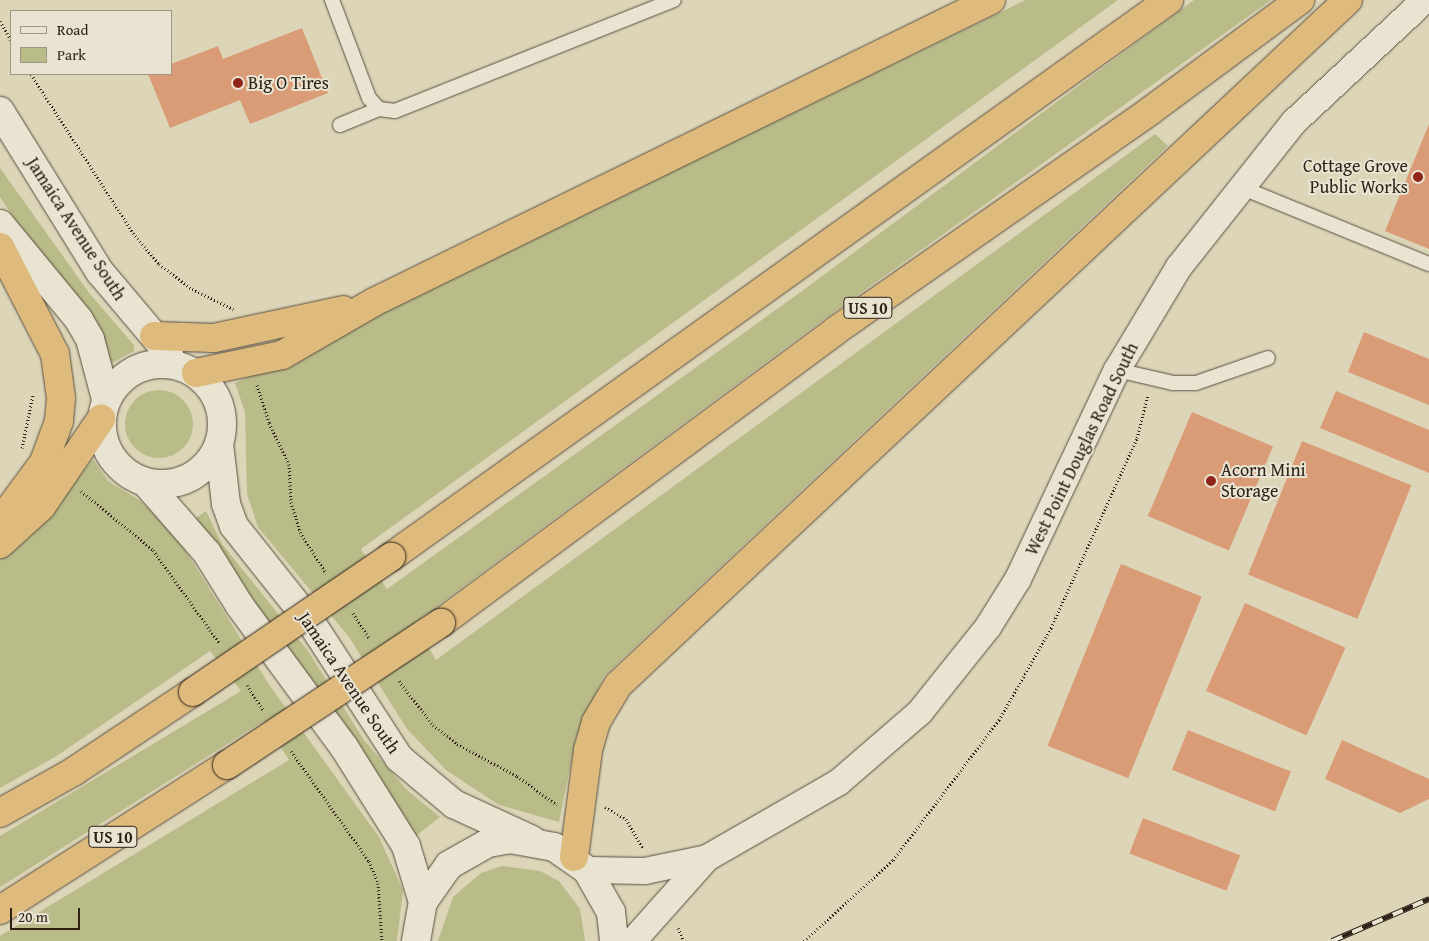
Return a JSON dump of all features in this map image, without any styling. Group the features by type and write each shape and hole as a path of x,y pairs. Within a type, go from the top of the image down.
{"highway":[{"path":"187,369 252,365 282,355 374,302 991,0"},
{"path":"0,813 73,772 391,557 1169,0"},
{"name":"US 10","path":"0,910 227,765 441,623 835,331 1150,111 1300,0"},
{"path":"580,864 584,806 583,778 596,722 618,684 1348,0"},
{"path":"0,247 48,338 60,374 55,469 20,529 0,544"},
{"path":"154,336 183,340 246,333 374,302"},
{"path":"0,522 55,469 104,409"}],"main road":[{"name":"Jamaica Avenue South","path":"0,111 100,272 154,336 187,369"},
{"path":"0,224 79,320 90,339 112,459 146,483 207,553 240,606 344,747 406,846 423,902"},
{"path":"104,409 119,381 136,369 156,363 187,369 220,405 219,444 211,460 182,482 146,483"},
{"name":"Jamaica Avenue South","path":"219,444 226,504 234,526 312,624 399,758 454,804 580,864"},
{"path":"416,941 423,902 444,870 467,852 502,840 532,840"},
{"path":"580,864 611,912 614,941"}],"street":[{"name":"West Point Douglas Road South","path":"633,941 662,905 707,858 839,782 920,712 956,670 1018,579 1117,370 1179,267 1240,187 1293,123 1425,0"},
{"name":"West Point Douglas Road South","path":"580,864 645,871 707,858"}],"lane":[{"path":"332,0 369,98 379,109"},
{"path":"340,125 379,109 395,110 674,0"},
{"path":"1240,187 1429,264"},
{"path":"1117,370 1151,379 1196,383 1268,358"}],"path":[{"path":"0,21 10,38"},
{"path":"32,75 134,233 159,264 192,289 229,305 238,312 246,333"},
{"path":"252,365 262,407 289,464 291,502 300,532 330,580"},
{"path":"804,941 893,860 999,720 1051,628 1137,438 1151,379"},
{"path":"33,388 20,447 55,469 153,550 223,649"},
{"path":"347,604 375,645"},
{"path":"397,678 433,724 457,744 517,776 546,800 560,806 610,808 626,819 644,848 645,871"},
{"path":"244,681 266,713"},
{"path":"288,746 369,860 378,883 382,941"},
{"path":"662,905 684,941"}],"green space":[{"path":"1026,0 1118,0 361,549 387,589 798,294 1194,0 1271,0 823,320 414,623 436,660 1155,134 1168,146 604,676 576,738 559,822 499,805 446,770 407,729 349,637 258,527 247,494 245,412 235,383"},
{"path":"0,168 90,294 134,345 134,351 110,364 0,197"},
{"path":"159,390 172,392 183,400 191,411 193,424 191,437 183,448 172,456 159,458 146,456 135,448 127,437 125,424 127,411 135,400 146,392"},
{"path":"93,459 108,481 139,500 174,532 270,686 379,837 403,890 397,941 0,941 0,936 289,760 264,721 0,887 0,836 241,691 210,651 55,757 0,788 0,555 49,515"},
{"path":"206,511 222,544 308,651 364,740 408,791 440,817 416,836 295,667 196,518"},
{"path":"502,866 540,871 559,881 580,909 585,941 438,941 453,897 481,873"}],"building":[{"name":"Big O Tires","path":"302,28 328,93 250,124 240,100 170,128 148,75 172,75 172,64 218,46 223,59"},
{"name":"Cottage Grove Public Works","path":"1429,124 1429,249 1385,231"},
{"path":"1364,332 1429,359 1429,405 1348,372"},
{"path":"1336,391 1429,430 1429,473 1320,428"},
{"name":"Acorn Mini Storage","path":"1192,412 1273,446 1229,550 1148,516"},
{"path":"1302,441 1411,485 1357,619 1248,575"},
{"path":"1121,564 1202,597 1128,778 1048,746"},
{"path":"1245,603 1345,648 1306,735 1206,691"},
{"path":"1188,730 1291,772 1275,811 1172,770"},
{"path":"1342,740 1429,779 1429,799 1400,813 1325,779"},
{"path":"1143,818 1240,855 1226,891 1129,853"}],"railway":[{"path":"1332,941 1429,899"}],"place":[{"name":"Big O Tires","path":"238,83"},
{"name":"Cottage Grove Public Works","path":"1418,177"},
{"name":"Acorn Mini Storage","path":"1211,481"}]}
